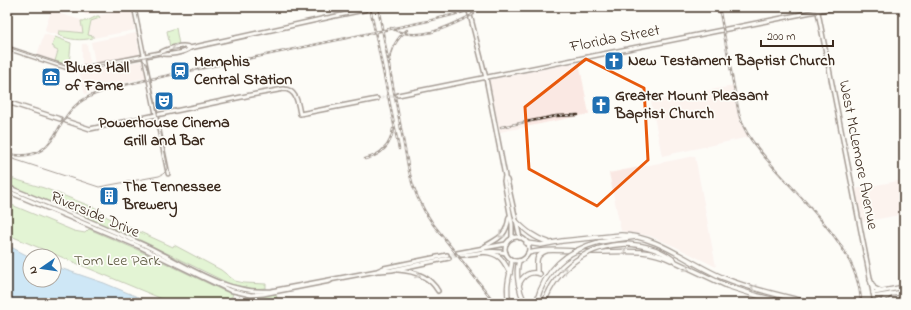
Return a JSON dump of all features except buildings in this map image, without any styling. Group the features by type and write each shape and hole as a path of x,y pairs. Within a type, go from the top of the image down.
{"highway":[{"path":"515,220 529,233 549,243"},
{"path":"526,243 536,246 549,243 630,235 666,248 737,284 810,303"},
{"path":"536,303 544,280 554,267 570,253 599,242 637,237"},
{"path":"544,303 558,277 573,261 586,253 607,246 626,244 643,246 662,252 676,262"},
{"path":"519,286 525,275 539,273 537,258 540,254 547,251"},
{"path":"528,252 618,251 650,253 676,262 727,286 758,296 788,303"},
{"path":"484,252 501,258 510,274"},
{"path":"509,303 507,291 512,260"},
{"path":"519,261 519,286 525,303"},
{"path":"870,280 874,288 881,291"},
{"path":"873,295 881,291 904,288"},
{"path":"882,303 884,299 895,292"},
{"path":"873,295 904,292"}],"main road":[{"path":"468,7 486,78 505,178 504,181 510,213 512,238"},
{"name":"West McLemore Avenue","path":"817,7 875,303"},
{"name":"Florida Street","path":"398,95 836,7"},
{"path":"7,48 65,67 78,69 160,53 186,46 190,48 326,18"},
{"path":"66,121 90,129 250,95 288,89 295,95 300,114 377,99"},
{"path":"7,102 60,119"},
{"path":"461,255 484,252 501,252 506,253 512,260 519,261 524,259 528,252 528,246 520,238 507,180 505,178"},
{"name":"Riverside Drive","path":"7,188 139,243 230,287 248,291 263,292 325,280 333,280"},
{"name":"Riverside Drive","path":"7,191 138,246 229,290 251,294 263,294 319,284 377,271 392,270 448,256 384,268 377,271"},
{"path":"481,248 501,237 506,231 510,213"},
{"path":"457,253 506,244 512,238 520,238"},
{"path":"506,244 506,253"},
{"path":"392,270 420,275 432,284 438,291"}],"street":[{"path":"134,7 168,174"},
{"path":"380,8 384,7"},
{"path":"326,18 365,10"}],"highlighted area":[{"path":"586,59 644,88 648,160 597,206 529,169 525,107"}],"shaded area":[{"path":"83,7 125,7 85,15"},
{"path":"130,9 132,11 135,30 93,38 93,36 87,35 91,21 99,16 97,16"},
{"path":"51,11 81,20 88,20 81,21 83,33 59,31 58,35 46,32 45,29"},
{"path":"136,33 140,55 97,64 95,63 91,42"},
{"path":"44,34 55,37 52,46 58,51 55,61 37,55"},
{"path":"82,44 87,44 89,65 82,66"},
{"path":"142,61 146,78 115,84 85,94 80,75 81,72"},
{"path":"579,62 589,114 500,132 489,80"},
{"path":"733,86 740,120 749,137 662,156 651,101"},
{"path":"695,156 716,267 650,236 621,231 609,173"},
{"path":"904,180 904,214 863,222 854,189"}],"green space":[{"path":"97,16 100,18 91,21 88,35 93,36 93,38 76,40 58,35 59,31 83,33 81,21 87,21"},
{"path":"176,28 179,45 170,47 167,31"},
{"path":"55,37 71,43 69,65 55,61 58,51 52,46"},
{"path":"7,177 44,188 98,209 107,217 173,247 174,245 221,270 235,281 266,284 266,288 254,289 230,284 142,241 7,185"},
{"name":"Tom Lee Park","path":"7,203 74,231 85,233 89,229 138,250 222,290 233,293 230,303 172,303 62,257 62,248 40,248 7,234"},
{"path":"276,294 278,303 246,303 256,296"}],"water":[{"path":"7,245 22,253 22,288 62,288 62,269 104,283 152,303 7,303"}],"tunnel":[{"path":"365,10 380,8"},
{"path":"377,99 398,95"},
{"path":"447,255 457,253"},
{"path":"449,258 461,255"}],"tram line":[{"path":"7,47 65,66 78,68 186,49"},
{"path":"7,157 99,187 159,176 164,173 167,169 167,164 148,67 143,60 135,59"}],"railway":[{"path":"370,7 399,149"},
{"path":"378,7 409,171 415,192 433,224 495,303"},
{"path":"7,154 24,155 37,153 46,147 73,108 90,96 107,90 151,79 428,21 484,7"},
{"path":"719,7 739,114 744,128 760,152 828,227 851,264 858,283 861,303"},
{"path":"391,28 401,32 423,34 434,32 455,24 474,14"},
{"path":"390,61 395,44 400,36 407,30"},
{"path":"501,127 556,116 578,115"},
{"path":"365,159 376,155 384,149 390,140 393,129"}],"place":[{"name":"New Testament Baptist Church","path":"614,61"},
{"name":"Memphis Central Station","path":"180,71"},
{"name":"Blues Hall of Fame","path":"51,77"},
{"name":"Powerhouse Cinema Grill and Bar","path":"164,101"},
{"name":"Greater Mount Pleasant Baptist Church","path":"601,105"},
{"name":"The Tennessee Brewery","path":"109,196"}]}
